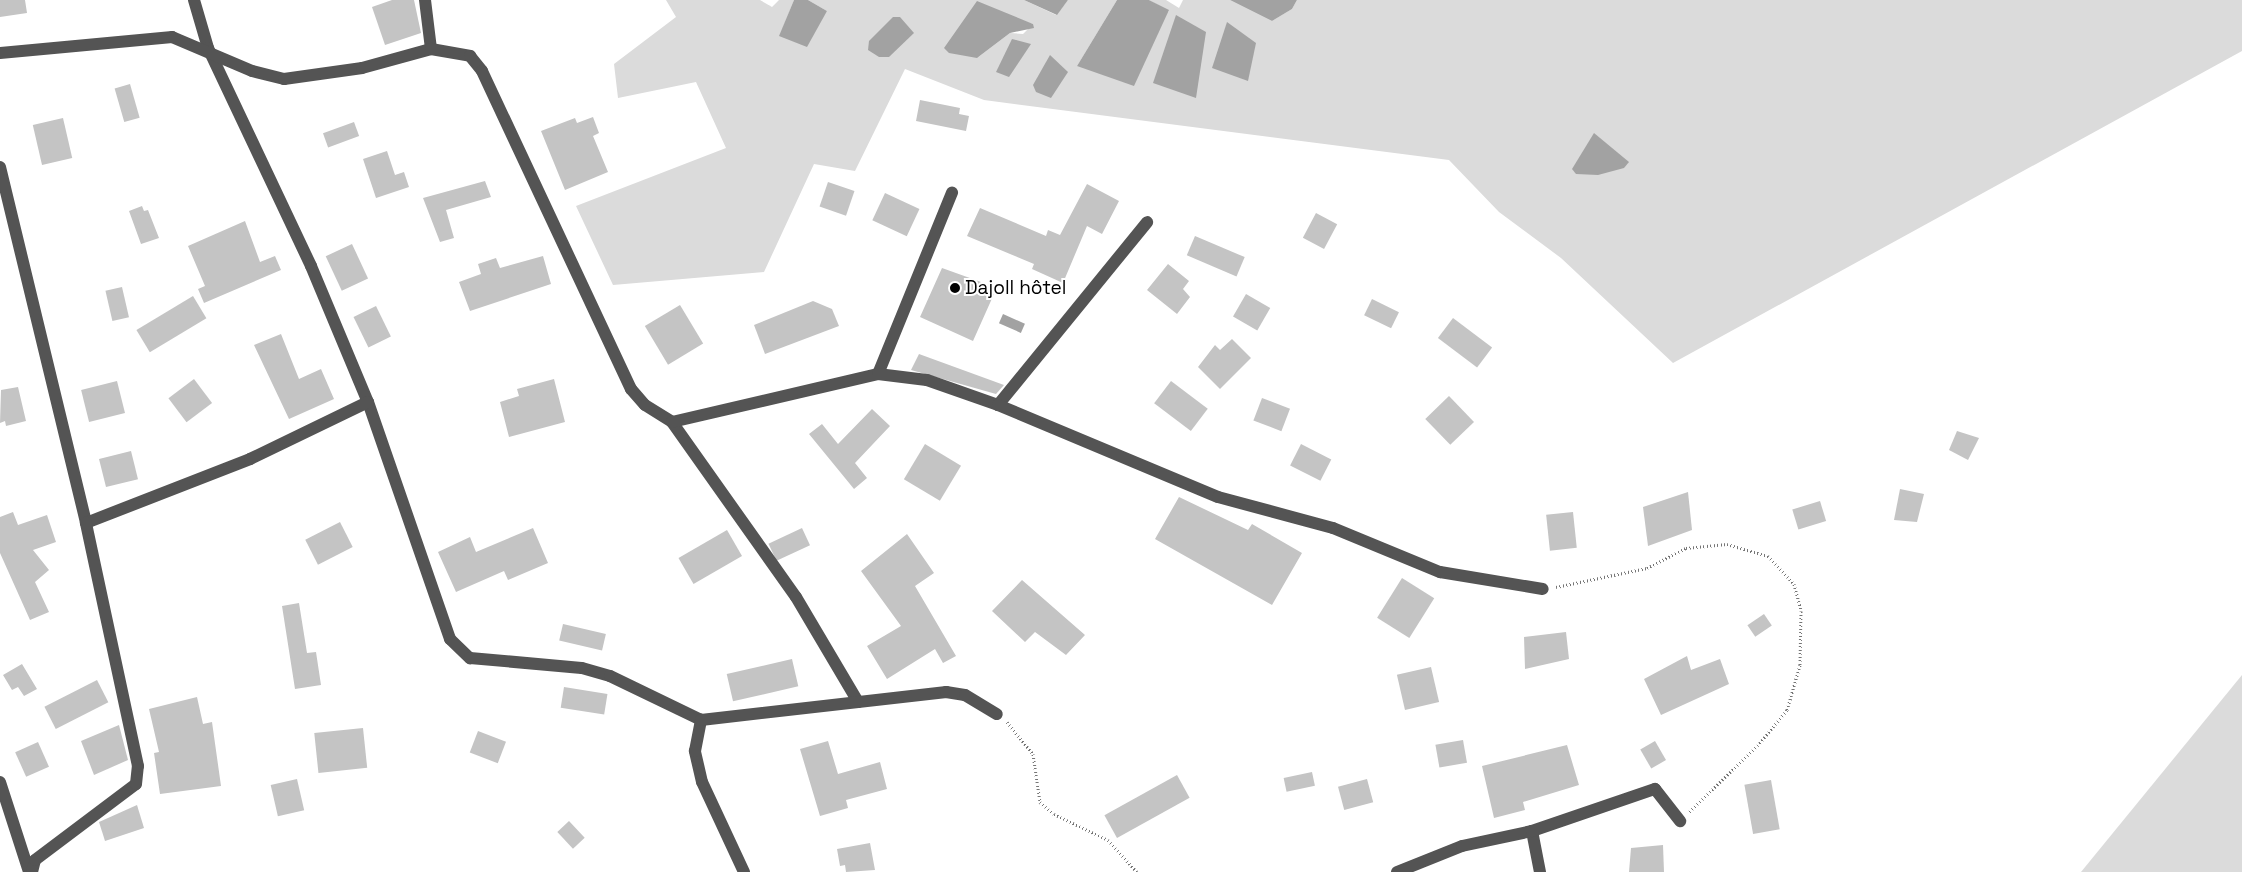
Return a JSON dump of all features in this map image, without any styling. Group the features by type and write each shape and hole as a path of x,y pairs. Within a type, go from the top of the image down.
{"street":[{"path":"194,0 208,48 311,266 368,402 450,639 459,651 470,658 582,668 610,676 701,720 946,692 965,695 996,714"},
{"path":"425,0 431,49"},
{"path":"0,53 172,36 208,48 252,71 284,79 362,68 431,49 470,56 482,71 631,389 645,405 672,422 796,597 858,702"},
{"path":"0,167 86,523 138,766 136,784 34,860 30,872"},
{"path":"878,374 952,193"},
{"path":"998,405 1147,222"},
{"path":"672,422 878,374 927,380 998,405 1218,496 1333,528 1440,572 1543,589"},
{"path":"86,523 250,459 368,402"},
{"path":"701,720 695,751 702,782 744,872"},
{"path":"0,782 30,872"},
{"path":"1397,872 1462,846 1532,831 1655,789 1680,821"},
{"path":"1532,831 1540,872"}],"path":[{"path":"1543,589 1600,581 1647,568 1686,548 1727,544 1768,556 1794,584 1801,611 1800,665 1787,710 1758,746 1680,821"},
{"path":"996,714 1020,734 1033,754 1040,802 1054,814 1108,840 1137,872"}],"shaded area":[{"path":"666,0 760,0 772,7 779,0 794,0 780,35 827,11 808,0 1024,0 1056,15 1068,0 1117,0 1077,66 1169,11 1149,0 1166,0 1179,8 1183,0 1230,0 1272,21 1292,9 1297,0 2242,0 2242,51 1673,363 1561,258 1499,212 1449,160 984,100 905,69 855,171 814,164 764,272 613,285 576,206 726,148 696,82 618,98 614,64 676,17","holes":["1014,18 1033,24 1023,34 1010,33 977,58"]},
{"path":"794,0 808,0 827,11 807,47 779,36"},
{"path":"1024,0 1068,0 1057,15"},
{"path":"1117,0 1149,0 1169,10 1134,86 1077,66"},
{"path":"1230,0 1297,0 1292,9 1272,21"},
{"path":"977,1 1033,24 1034,28 1010,33 977,58 949,53 944,48"},
{"path":"1176,15 1206,32 1196,98 1153,83"},
{"path":"893,17 900,17 914,33 889,57 879,57 868,50 869,41"},
{"path":"1227,22 1256,43 1248,81 1212,68"},
{"path":"1012,39 1031,44 1009,77 996,72"},
{"path":"1050,55 1068,72 1051,98 1036,92 1033,85"},
{"path":"1594,133 1629,162 1624,168 1598,175 1576,174 1572,169"},
{"path":"1003,314 1025,324 1021,333 999,323"},
{"path":"2242,675 2242,872 2081,872"}],"building":[{"path":"0,0 25,0 27,13 0,17"},
{"path":"392,0 414,0 421,33 385,45 372,7"},
{"path":"130,84 140,118 124,122 115,88"},
{"path":"920,100 960,108 959,114 969,116 966,131 916,121"},
{"path":"593,117 599,133 593,136 608,172 565,190 541,131 575,118 577,123"},
{"path":"63,118 72,158 42,165 33,125"},
{"path":"354,122 359,136 328,147 323,133"},
{"path":"387,151 395,175 404,172 409,187 376,198 363,159"},
{"path":"485,181 491,197 446,210 454,238 440,242 423,198"},
{"path":"828,182 854,191 846,216 820,207"},
{"path":"1087,184 1119,201 1102,234 1087,226 1063,283 1032,269 1034,264 967,236 980,208 1046,236 1048,230 1060,235"},
{"path":"885,193 919,209 907,236 872,220"},
{"path":"142,206 144,211 148,210 159,238 141,244 129,211"},
{"path":"1316,213 1337,224 1324,249 1303,238"},
{"path":"245,221 260,262 275,256 281,270 204,303 198,289 205,286 188,246"},
{"path":"1195,236 1245,257 1237,276 1187,255"},
{"path":"352,244 368,278 342,291 326,256"},
{"path":"543,256 551,284 470,311 459,282 481,274 478,264 496,258 500,268"},
{"path":"1168,264 1189,281 1183,289 1190,297 1177,314 1147,290"},
{"path":"942,268 981,282 979,287 994,294 973,341 920,317"},
{"path":"122,287 129,317 112,321 105,291"},
{"path":"1246,294 1270,308 1257,331 1233,317"},
{"path":"193,296 206,318 150,352 136,330"},
{"path":"1372,299 1399,312 1391,328 1364,315"},
{"path":"813,301 832,309 839,326 765,354 754,325"},
{"path":"680,305 703,344 668,365 645,326"},
{"path":"376,306 391,337 368,348 354,317"},
{"path":"1453,318 1492,347 1477,367 1438,338"},
{"path":"281,334 299,379 321,369 334,399 289,419 254,345"},
{"path":"1232,339 1251,358 1220,389 1198,367 1215,345 1220,350"},
{"path":"919,354 1004,385 996,394 911,370"},
{"path":"194,379 212,403 186,422 168,398"},
{"path":"554,379 565,422 509,437 500,402 519,396 517,389"},
{"path":"117,381 125,413 89,422 81,390"},
{"path":"1171,381 1208,409 1191,431 1154,403"},
{"path":"18,387 26,421 6,426 5,421 0,423 1,390"},
{"path":"1449,396 1474,422 1450,445 1425,419"},
{"path":"1262,398 1290,409 1281,431 1253,420"},
{"path":"872,409 890,426 855,463 867,478 854,489 809,434 822,424 838,444"},
{"path":"1957,431 1979,438 1968,460 1949,450"},
{"path":"925,444 961,466 940,501 904,479"},
{"path":"1301,444 1331,459 1320,481 1290,465"},
{"path":"131,451 138,479 106,487 99,459"},
{"path":"1900,489 1924,494 1917,522 1894,520"},
{"path":"1688,492 1692,530 1648,546 1643,507"},
{"path":"1179,497 1248,530 1252,524 1302,553 1272,605 1155,539"},
{"path":"1820,501 1826,521 1798,530 1792,509"},
{"path":"13,512 18,525 47,515 56,542 33,550 49,570 35,582 49,612 30,620 0,553 0,517"},
{"path":"1573,512 1577,548 1550,551 1546,515"},
{"path":"340,522 353,547 318,565 305,540"},
{"path":"533,528 548,563 508,580 504,571 456,592 438,552 470,537 476,552"},
{"path":"802,528 810,545 776,561 768,544"},
{"path":"727,530 742,556 694,584 679,558"},
{"path":"907,534 934,573 915,586 956,656 943,663 935,649 887,679 867,646 901,626 861,571"},
{"path":"1402,578 1434,598 1409,638 1377,618"},
{"path":"1022,580 1085,635 1066,655 1035,632 1025,642 992,611"},
{"path":"299,603 307,653 316,652 321,685 295,689 282,606"},
{"path":"1764,614 1772,626 1755,637 1747,625"},
{"path":"563,624 606,634 602,650 559,641"},
{"path":"1566,632 1569,659 1525,669 1524,637"},
{"path":"1687,656 1691,670 1720,659 1729,684 1661,715 1644,679"},
{"path":"792,659 798,686 733,701 727,674"},
{"path":"22,664 37,689 24,696 18,687 12,690 3,675"},
{"path":"1431,667 1439,702 1405,710 1397,675"},
{"path":"97,680 108,702 56,729 44,707"},
{"path":"564,687 607,694 604,715 561,708"},
{"path":"197,697 203,724 212,722 221,786 160,794 154,753 159,752 149,709"},
{"path":"119,725 128,760 94,775 81,741"},
{"path":"363,728 367,768 318,773 314,733"},
{"path":"478,731 506,742 498,763 470,752"},
{"path":"1463,740 1467,763 1439,768 1435,745"},
{"path":"828,741 838,774 880,762 887,789 846,800 848,808 820,816 800,749"},
{"path":"1655,741 1666,760 1651,769 1640,750"},
{"path":"38,742 49,767 26,777 15,752"},
{"path":"1567,745 1579,785 1523,802 1525,810 1494,818 1482,766"},
{"path":"1312,772 1315,786 1287,792 1284,778"},
{"path":"1177,775 1190,798 1117,838 1104,815"},
{"path":"297,779 304,810 278,816 271,785"},
{"path":"1367,779 1373,802 1344,810 1338,787"},
{"path":"1771,780 1780,829 1753,834 1744,785"},
{"path":"137,805 144,828 105,841 99,822"},
{"path":"569,821 585,838 573,849 557,832"},
{"path":"870,843 875,870 846,872 845,865 840,866 837,849"},
{"path":"1663,845 1664,872 1629,872 1631,848"}],"place":[{"name":"Dajoll hôtel","path":"955,288"}]}
